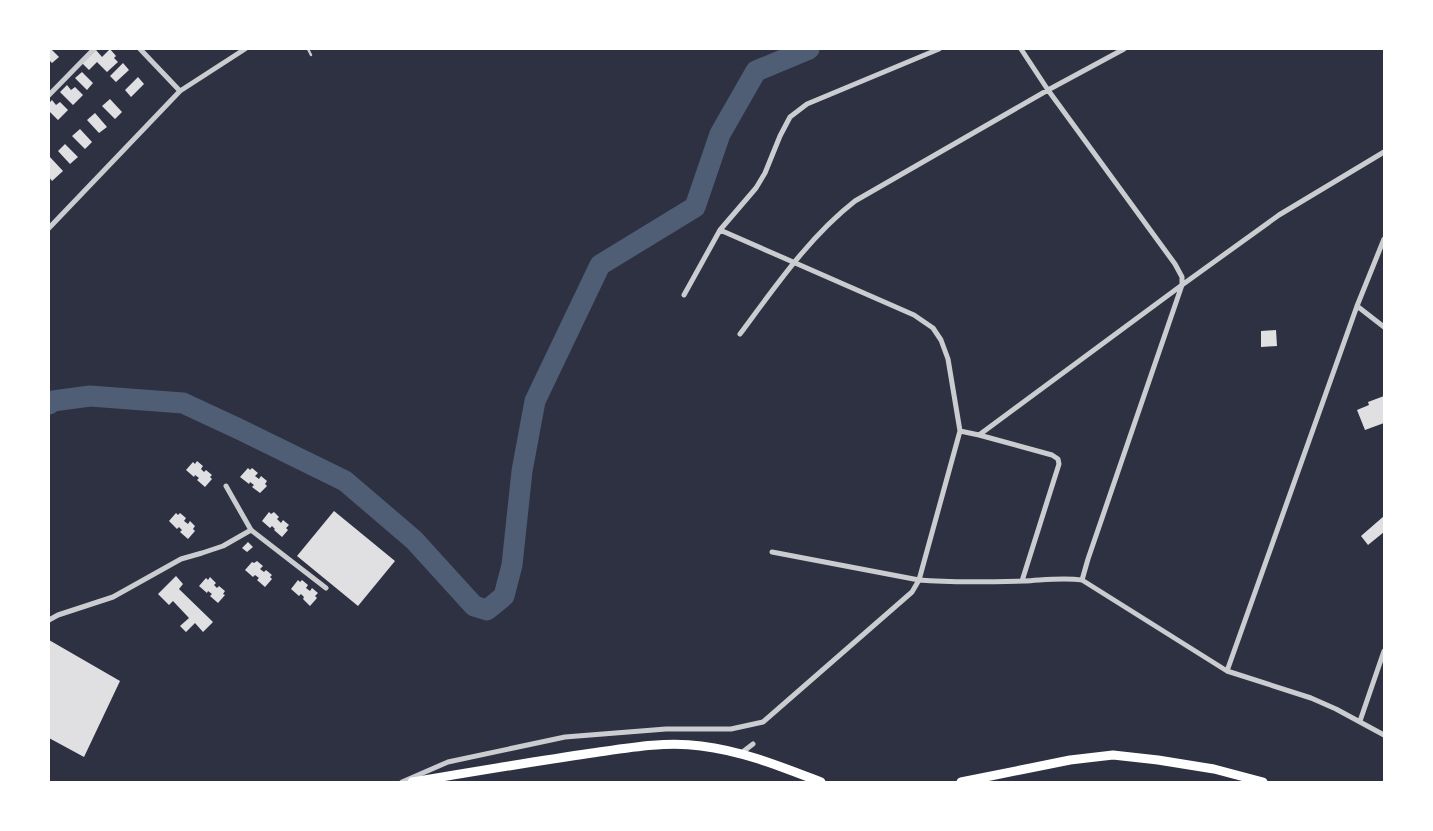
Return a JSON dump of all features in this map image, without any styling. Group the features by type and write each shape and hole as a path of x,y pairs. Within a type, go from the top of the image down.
{"main road":[{"path":"412,782 572,756 670,744 699,745 726,750 770,763 821,782"},
{"path":"961,782 1070,760 1113,755 1214,769 1263,782"}],"street":[{"path":"49,95 94,49"},
{"path":"140,49 180,91"},
{"path":"49,228 180,91 245,49"},
{"path":"684,295 720,230 756,188 790,117 808,104 939,49"},
{"path":"1021,49 1048,90 1175,264 1182,277 1182,285 1082,580"},
{"path":"740,334 794,263 835,216 855,201 1048,90 1124,49"},
{"path":"979,435 1279,215 1384,152"},
{"path":"402,782 448,762 565,737 666,729 731,729 763,722 912,592 919,580 960,431 948,359 941,340 933,328 914,315 720,230"},
{"path":"1227,671 1357,306 1384,239"},
{"path":"1357,306 1384,327"},
{"path":"1379,323 1384,319"},
{"path":"960,431 1052,455 1058,459 1059,464 1022,581"},
{"path":"226,486 251,530 326,588"},
{"path":"49,620 58,615 113,597 181,559 223,546 251,530"},
{"path":"772,552 937,582 1022,581 1070,578 1082,580 1227,671 1311,698 1360,721 1384,735"},
{"path":"1360,721 1384,651"},
{"path":"740,754 753,744"}],"lane":[{"path":"308,49 311,54"}],"building":[{"path":"49,49 59,57 52,63 49,60"},
{"path":"110,49 118,62 107,72 97,62 89,70 82,63 96,50 102,57"},
{"path":"123,63 129,70 116,82 110,76"},
{"path":"82,72 93,83 87,90 75,78"},
{"path":"138,77 144,84 131,97 125,90"},
{"path":"67,85 71,90 75,87 83,95 73,105 60,92"},
{"path":"110,99 122,112 115,119 102,106"},
{"path":"52,100 56,105 60,102 68,110 58,120 49,111 49,103"},
{"path":"95,113 107,127 99,133 87,120"},
{"path":"80,129 92,142 85,149 72,136"},
{"path":"65,144 78,157 70,164 58,151"},
{"path":"49,156 63,171 52,181 49,177"},
{"path":"1276,330 1277,346 1261,347 1261,331"},
{"path":"1384,396 1384,423 1365,430 1357,410 1369,405 1368,402"},
{"path":"197,461 203,466 201,469 204,472 206,470 212,475 210,477 212,479 205,487 197,480 199,478 195,475 194,477 186,470 193,462 195,464"},
{"path":"248,468 250,470 252,468 258,473 255,476 259,479 261,476 267,481 265,484 267,486 260,493 252,487 254,485 250,482 249,484 240,477"},
{"path":"334,511 395,561 358,606 297,556"},
{"path":"269,512 271,514 274,512 279,517 277,519 281,523 283,520 289,525 286,528 288,530 282,537 272,526 270,528 262,521"},
{"path":"176,513 178,515 180,513 186,518 184,521 188,524 190,521 195,526 193,529 195,531 188,539 180,532 182,530 179,527 177,529 169,521"},
{"path":"1384,516 1384,532 1368,545 1361,536"},
{"path":"248,542 253,547 247,552 242,548"},
{"path":"257,561 263,566 260,569 264,572 266,570 272,575 270,577 272,579 265,587 257,580 259,578 255,575 253,577 245,570 252,562"},
{"path":"176,576 183,584 179,589 213,622 203,632 195,623 186,632 180,626 189,618 173,601 169,605 158,594"},
{"path":"210,577 216,583 214,585 217,588 219,586 225,591 223,594 225,595 218,603 210,596 212,594 208,591 207,593 199,586 206,578 208,580"},
{"path":"298,580 300,582 302,580 308,585 306,588 310,591 312,588 318,593 315,596 317,598 310,606 301,594 299,596 291,589"},
{"path":"49,640 120,681 84,757 49,738"}],"waterway":[{"path":"49,404 53,401 90,396 183,403 239,429 345,481 414,540 474,606 487,610 504,596 512,565 522,471 535,401 600,265 695,207 720,134 756,71 809,49"}]}
